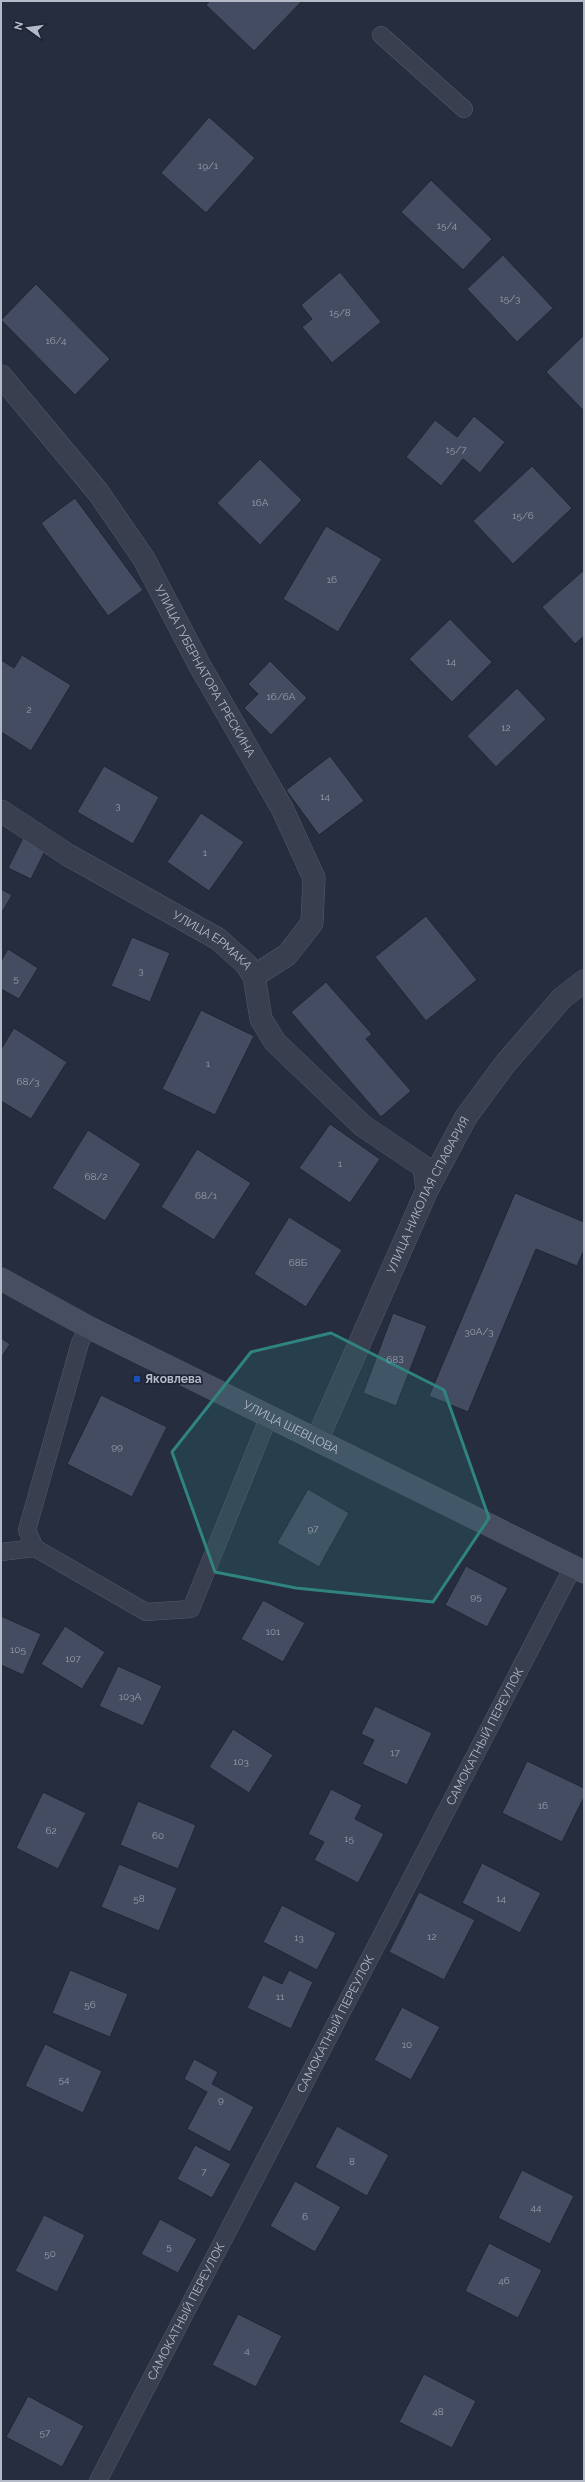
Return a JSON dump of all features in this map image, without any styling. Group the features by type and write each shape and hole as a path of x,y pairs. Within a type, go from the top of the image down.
{"main road":[{"name":"УЛИЦА ШЕВЦОВА","path":"1,1279 88,1327 579,1569"}],"street":[{"name":"УЛИЦА ГУБЕРНАТОРА ТРЕСКИНА","path":"1,376 98,492 144,559 200,666 282,808 314,878 312,923 288,955 254,976"},
{"name":"УЛИЦА ЕРМАКА","path":"1,811 68,855 218,940 246,964 254,976 261,1020 275,1042 363,1126 424,1166 427,1190"},
{"name":"УЛИЦА НИКОЛАЯ СПАФАРИЯ","path":"317,1440 427,1190 466,1117 505,1064 562,998 584,981"}],"lane":[{"path":"381,35 464,109"},
{"path":"88,1327 80,1343 26,1530 35,1548 146,1612 190,1609 269,1416"},
{"path":"1,1552 35,1548"},
{"name":"САМОКАТНЫЙ ПЕРЕУЛОК","path":"98,2481 579,1569"}],"highlighted area":[{"path":"331,1333 444,1390 489,1518 433,1602 296,1588 215,1572 172,1452 251,1352"}],"building":[{"path":"210,1 302,1 254,51 206,5"},
{"path":"209,117 255,158 206,213 161,173"},
{"path":"431,180 492,239 463,270 401,212"},
{"path":"503,255 553,308 517,342 467,289"},
{"path":"340,272 381,322 332,363 302,327 312,319 301,305"},
{"path":"36,284 110,359 75,395 1,320"},
{"path":"584,335 584,409 583,410 546,372"},
{"path":"474,416 505,442 480,473 463,459 441,486 406,457 435,420 457,437"},
{"path":"260,459 302,500 260,545 217,503"},
{"path":"532,466 572,508 513,564 473,521"},
{"path":"75,498 143,590 108,616 41,523"},
{"path":"326,526 382,559 338,632 283,599"},
{"path":"584,570 584,636 575,644 542,607"},
{"path":"450,619 492,662 452,702 409,659"},
{"path":"22,655 71,685 31,751 1,732 1,660 14,668"},
{"path":"270,661 307,698 271,735 244,708 258,694 248,684"},
{"path":"517,688 546,719 496,767 467,736"},
{"path":"330,756 364,801 319,835 286,790"},
{"path":"104,766 159,797 133,844 77,812"},
{"path":"201,813 244,842 209,891 167,862"},
{"path":"23,838 46,849 31,879 8,868"},
{"path":"1,889 12,895 1,914"},
{"path":"426,916 477,980 426,1021 375,957"},
{"path":"132,937 170,953 150,1002 111,986"},
{"path":"8,949 38,968 19,999 1,989 1,961"},
{"path":"326,982 372,1034 366,1039 411,1091 381,1117 291,1012"},
{"path":"201,1010 254,1036 215,1115 162,1089"},
{"path":"14,1028 67,1062 31,1119 1,1101 1,1049"},
{"path":"330,1124 380,1159 350,1203 299,1168"},
{"path":"88,1130 141,1164 105,1221 52,1188"},
{"path":"197,1149 251,1183 214,1240 161,1207"},
{"path":"515,1193 584,1222 584,1250 577,1266 536,1249 468,1412 429,1396"},
{"path":"289,1217 342,1250 306,1307 254,1274"},
{"path":"393,1313 427,1326 396,1406 363,1393"},
{"path":"1,1338 10,1344 1,1358"},
{"path":"101,1395 167,1427 132,1497 67,1464"},
{"path":"308,1489 349,1513 319,1567 277,1543"},
{"path":"466,1566 508,1588 487,1627 445,1605"},
{"path":"263,1600 305,1623 283,1662 241,1639"},
{"path":"1,1616 41,1634 23,1675 1,1665"},
{"path":"65,1626 105,1652 82,1689 41,1664"},
{"path":"118,1666 162,1686 143,1726 99,1706"},
{"path":"375,1706 432,1733 407,1785 362,1764 374,1740 361,1734"},
{"path":"233,1729 273,1755 249,1793 209,1767"},
{"path":"527,1761 584,1788 584,1797 562,1842 502,1813"},
{"path":"331,1789 362,1805 355,1819 384,1834 358,1883 314,1860 324,1842 308,1834"},
{"path":"43,1792 86,1813 58,1869 16,1848"},
{"path":"138,1801 196,1825 178,1869 120,1845"},
{"path":"482,1863 541,1893 520,1933 462,1903"},
{"path":"119,1864 177,1888 159,1931 101,1907"},
{"path":"419,1892 475,1920 444,1980 389,1952"},
{"path":"282,1905 336,1933 317,1970 263,1942"},
{"path":"70,1970 128,1994 110,2037 52,2013"},
{"path":"289,1970 313,1982 291,2029 247,2008 263,1975 282,1984"},
{"path":"402,2007 440,2027 411,2080 374,2060"},
{"path":"45,2044 102,2071 83,2113 25,2086"},
{"path":"194,2059 218,2072 212,2084 254,2107 230,2152 187,2129 207,2092 184,2079"},
{"path":"337,2126 389,2155 367,2196 315,2167"},
{"path":"195,2145 231,2164 212,2198 177,2179"},
{"path":"522,2170 574,2196 550,2244 498,2218"},
{"path":"295,2181 341,2207 315,2252 270,2226"},
{"path":"44,2215 85,2235 57,2292 15,2271"},
{"path":"160,2219 197,2239 178,2273 141,2254"},
{"path":"489,2243 542,2270 518,2318 465,2291"},
{"path":"238,2314 282,2336 256,2387 212,2365"},
{"path":"424,2374 476,2401 452,2448 399,2422"},
{"path":"28,2396 84,2426 62,2467 6,2437"}],"place":[{"name":"Яковлева","path":"137,1379"}]}
